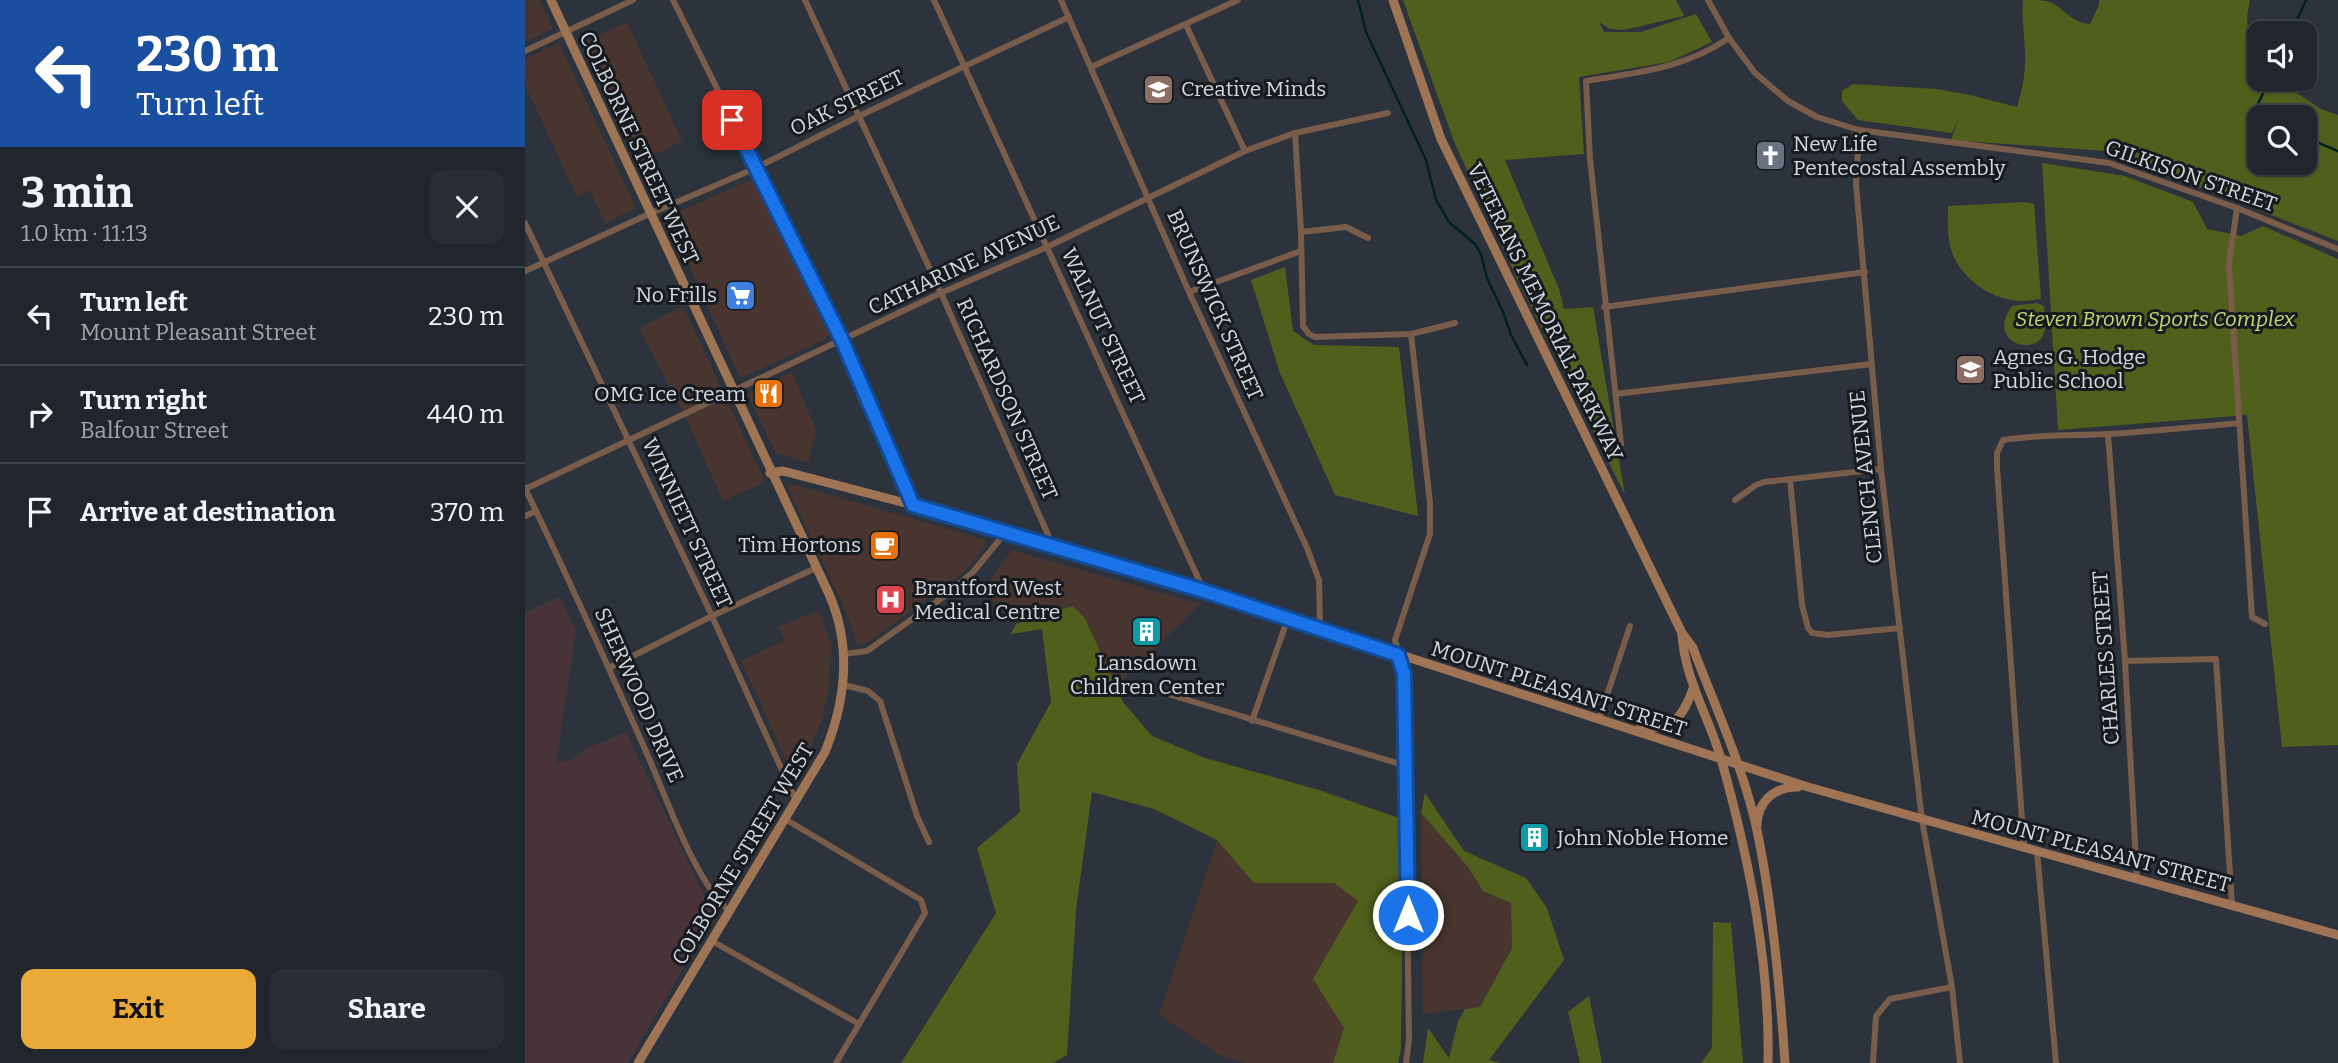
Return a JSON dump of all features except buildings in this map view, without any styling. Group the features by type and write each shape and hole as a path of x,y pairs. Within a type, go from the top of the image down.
{"main road":[{"name":"COLBORNE STREET WEST","path":"551,0 832,603 844,654 843,685 834,731 825,752 638,1063"},
{"name":"VETERANS MEMORIAL PARKWAY","path":"1393,0 1441,139 1682,633 1693,648 1737,764 1758,833 1776,953 1785,1063"},
{"name":"MOUNT PLEASANT STREET","path":"770,473 783,471 1006,532 1204,591 1808,787 2338,935"},
{"name":"VETERANS MEMORIAL PARKWAY","path":"1682,633 1684,658 1721,760 1740,833 1762,958 1768,1063"},
{"path":"1631,729 1655,729 1678,719 1694,686"},
{"path":"1758,833 1759,808 1770,794 1790,787 1808,787"}],"street":[{"path":"525,51 633,0"},
{"path":"673,0 842,340 913,505"},
{"name":"RICHARDSON STREET","path":"805,0 941,293 1053,546"},
{"name":"WALNUT STREET","path":"934,0 1204,591"},
{"name":"BRUNSWICK STREET","path":"1061,0 1189,292 1307,548 1318,580 1320,629"},
{"path":"1091,67 1238,0"},
{"name":"GILKISON STREET","path":"1709,0 1729,38 1755,73 1777,93 1817,117 1859,130 2109,163 2237,208 2338,249"},
{"name":"OAK STREET","path":"525,271 756,169 859,116 1069,17"},
{"path":"1186,24 1245,151"},
{"path":"1621,444 1604,307 1590,159 1586,81 1673,65 1704,53 1729,38"},
{"name":"CATHARINE AVENUE","path":"525,489 941,293 1047,247 1245,151 1295,133 1388,113"},
{"name":"CLENCH AVENUE","path":"1859,130 1856,184 1881,469 1922,820 1952,987 1960,1063"},
{"path":"1295,133 1303,326 1309,334 1315,337 1411,334 1455,323"},
{"path":"2237,208 2229,264 2252,617 2265,624"},
{"name":"WINNIETT STREET","path":"525,223 712,616 796,801"},
{"path":"1301,232 1346,227 1368,237"},
{"path":"1189,292 1301,251"},
{"path":"1604,307 1865,272"},
{"path":"1406,1063 1409,1040 1407,766 1404,674 1395,640 1430,534 1430,503 1411,334"},
{"path":"1615,394 1872,364"},
{"path":"2024,848 1997,468 2000,444 2003,440 2053,434 2108,434 2239,423"},
{"name":"CHARLES STREET","path":"2108,434 2126,661 2137,879"},
{"path":"1735,500 1756,485 1881,469"},
{"path":"1790,479 1802,605 1808,628 1812,633 1828,635 1900,628"},
{"name":"SHERWOOD DRIVE","path":"525,489 609,668 692,857 715,898 729,911"},
{"path":"525,516 536,511"},
{"path":"844,654 859,653 872,648 946,595 973,572 1006,532"},
{"path":"609,668 816,568"},
{"path":"1252,721 1288,618"},
{"path":"1599,719 1630,626"},
{"path":"2126,661 2216,659 2232,905"},
{"path":"843,685 868,691 880,701 917,816 929,842"},
{"path":"1171,695 1407,766"},
{"path":"785,819 922,900 925,913 836,1063"},
{"path":"2037,851 2056,1063"},
{"path":"712,941 859,1024"},
{"path":"1873,1063 1876,1016 1890,999 1952,987"}],"shaded area":[{"path":"525,0 540,0 553,29 525,42"},
{"path":"627,22 682,141 640,162 587,41"},
{"path":"559,43 636,208 605,223 590,190 577,197 525,85 525,59"},
{"path":"755,178 829,335 826,339 740,378 667,217"},
{"path":"683,306 765,482 723,501 688,423 639,328"},
{"path":"792,372 816,430 808,463 776,453 748,396 750,392"},
{"path":"792,484 986,540 985,546 964,572 866,644 857,645 845,609 787,486"},
{"path":"1012,550 1200,604 1116,687 1085,618 1073,606 1016,624 983,590"},
{"path":"560,597 576,631 556,763 573,759 584,750 626,732 714,916 628,1063 525,1063 525,612"},
{"path":"819,610 831,645 829,687 822,720 794,777 741,661 785,640 778,627"},
{"path":"1421,813 1468,867 1483,890 1511,903 1512,948 1480,1007 1423,1014"},
{"path":"1217,840 1254,883 1334,883 1359,901 1314,979 1345,1028 1333,1063 1244,1063 1217,1054 1159,1015"}],"green space":[{"path":"1403,0 1676,0 1684,16 1624,30 1610,29 1599,22 1604,32 1641,32 1696,14 1712,42 1669,62 1579,77 1584,154 1505,160 1559,289 1564,309 1593,307 1625,495 1521,287 1455,144"},
{"path":"2023,0 2052,3 2076,20 2090,24 2099,0 2250,0 2247,17 2247,91 2294,91 2315,105 2247,105 2247,175 2317,175 2317,106 2338,115 2338,241 2106,151 1951,140 1959,117 1952,133 1858,120 1842,101 1842,91 1853,84 1937,89 2017,107 2023,85"},
{"name":"Steven Brown Sports Complex","path":"2042,163 2125,176 2193,202 2207,229 2241,236 2263,226 2338,259 2338,745 2282,747 2247,415 2058,430"},
{"path":"2025,202 2034,204 2041,299 2019,301 1983,289 1964,273 1952,252 1949,240 1948,206"},
{"path":"1285,267 1293,331 1314,345 1399,347 1418,516 1335,495 1280,373 1251,280"},
{"path":"2037,303 2044,306 2046,326 2041,338 2034,344 2016,343 2009,338 2005,330 2005,319 2012,306"},
{"path":"1073,606 1085,618 1123,702 1152,736 1205,758 1319,790 1399,818 1402,970 1401,1049 1398,1063 1333,1063 1344,1028 1313,979 1358,901 1334,883 1254,883 1217,840 1154,809 1092,792 1076,910 1067,1055 1053,1063 901,1063 996,913 977,848 1020,812 1017,764 1051,702 1042,629 1011,634 1016,624"},
{"path":"1425,793 1464,851 1526,878 1547,908 1564,960 1489,1060 1500,1063 1423,1063 1428,1028 1449,1058 1458,1021 1465,1009 1480,1007 1512,948 1511,903 1483,891 1468,867 1421,813"},
{"path":"1713,922 1731,923 1743,1063 1701,1063 1712,1048"},
{"path":"1589,996 1602,1063 1580,1063 1568,1012"}],"waterway":[{"path":"1358,0 1366,32 1426,160 1436,200 1449,222 1475,244 1481,254 1487,278 1527,365"},
{"path":"2296,21 2306,0"},
{"path":"2259,105 2264,91"},
{"path":"2317,142 2338,151"}],"place":[{"name":"Creative Minds","path":"1158,89"},
{"name":"New Life Pentecostal Assembly","path":"1770,156"},
{"name":"No Frills","path":"740,295"},
{"name":"Agnes G. Hodge Public School","path":"1970,369"},
{"name":"OMG Ice Cream","path":"769,394"},
{"name":"Tim Hortons","path":"884,545"},
{"name":"Brantford West Medical Centre","path":"891,600"},
{"name":"Lansdown Children Center","path":"1147,631"},
{"name":"John Noble Home","path":"1534,838"}],"route":[{"path":"732,120 842,340 913,505 1204,591 1398,655 1404,674 1408,915"}]}
